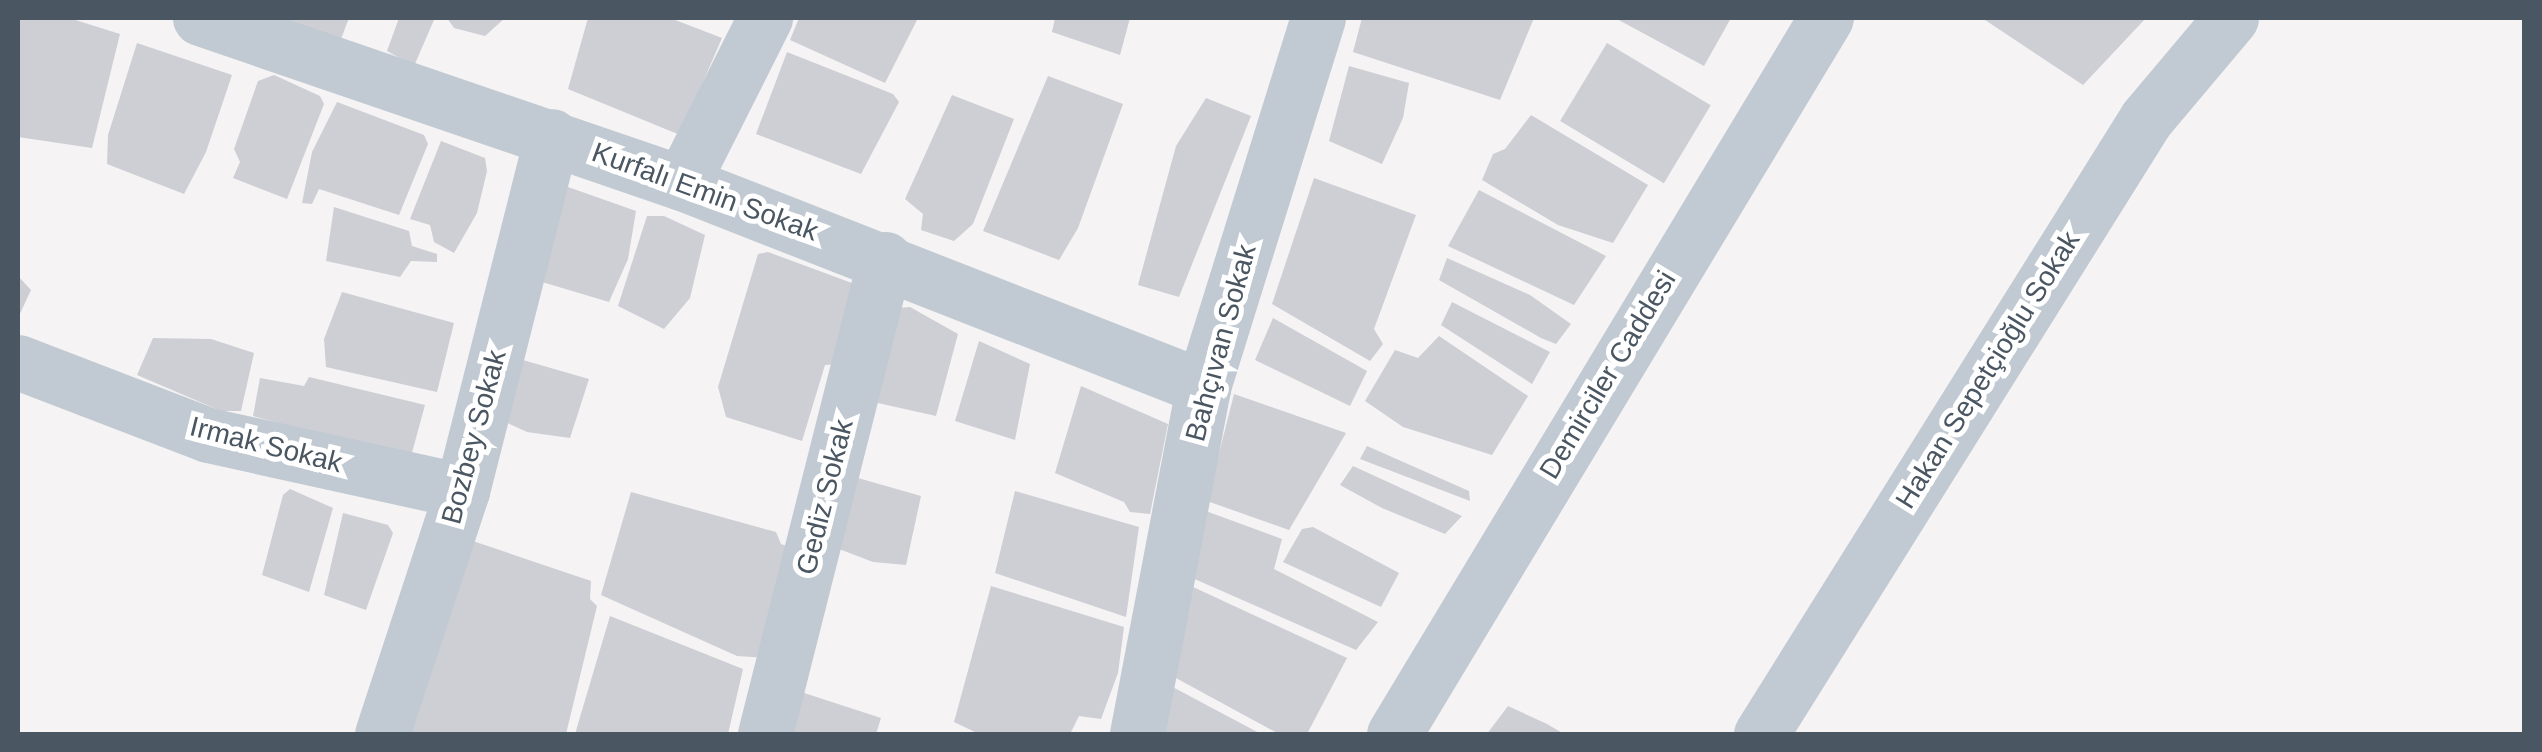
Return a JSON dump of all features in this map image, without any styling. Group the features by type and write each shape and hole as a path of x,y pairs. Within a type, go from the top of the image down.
{"street":[{"path":"682,184 764,18"},
{"name":"Bahçıvan Sokak","path":"1137,734 1203,387 1318,18"},
{"name":"Demirciler Caddesi","path":"1394,734 1826,18"},
{"name":"Hakan Sepetçioğlu Sokak","path":"1762,734 2146,118 2231,18"},
{"name":"Kurfalı Emin Sokak","path":"233,22 885,259 1203,387"},
{"name":"Bozbey Sokak","path":"382,734 462,491 552,136"},
{"name":"Gediz Sokak","path":"765,734 885,259"},
{"name":"Irmak Sokak","path":"18,362 208,435 462,491"}],"building":[{"path":"18,18 69,18 120,34 92,148 18,137"},
{"path":"278,18 349,18 341,39"},
{"path":"399,18 434,20 414,66 387,51"},
{"path":"447,18 505,18 485,36 454,28"},
{"path":"588,18 670,18 722,38 680,135 568,89"},
{"path":"799,18 918,18 885,83 790,40"},
{"path":"1055,18 1130,18 1120,55 1052,32"},
{"path":"1362,18 1534,18 1500,100 1353,52"},
{"path":"1615,18 1731,18 1704,66"},
{"path":"1982,18 2146,18 2083,85"},
{"path":"137,43 232,75 206,152 184,194 107,164 108,135"},
{"path":"1607,43 1711,105 1664,183 1560,121"},
{"path":"787,52 893,94 899,102 861,174 756,134"},
{"path":"1349,66 1409,83 1403,118 1382,164 1329,141"},
{"path":"274,75 320,96 324,104 287,199 233,178 240,162 234,149 258,81"},
{"path":"1048,76 1123,104 1078,228 1059,260 983,231"},
{"path":"952,95 1014,119 973,224 954,241 921,230 923,214 905,199"},
{"path":"1206,98 1251,116 1179,297 1138,285 1176,146"},
{"path":"337,102 424,135 428,144 399,215 319,189 312,204 302,203 312,152"},
{"path":"1531,115 1648,185 1613,243 1558,225 1482,180 1493,154 1505,149"},
{"path":"441,141 485,158 487,171 477,213 454,253 434,242 430,225 410,219"},
{"path":"1314,178 1416,215 1374,329 1383,344 1370,361 1272,304"},
{"path":"551,181 636,211 628,259 609,302 522,276"},
{"path":"1479,190 1606,256 1574,305 1448,246"},
{"path":"334,207 409,231 412,246 437,254 437,262 411,261 400,277 326,261"},
{"path":"647,216 664,216 705,235 690,298 664,329 618,306"},
{"path":"768,252 860,286 841,364 825,365 802,441 726,417 718,387 758,254"},
{"path":"1447,258 1530,295 1571,324 1556,344 1541,338 1439,280"},
{"path":"18,276 31,290 18,318"},
{"path":"342,292 454,323 437,392 326,367 324,339"},
{"path":"1452,302 1550,352 1532,384 1441,325"},
{"path":"910,307 958,334 936,416 869,401 898,308"},
{"path":"1273,318 1367,371 1350,406 1255,360"},
{"path":"1439,336 1528,396 1492,455 1403,427 1365,401 1395,350 1418,358"},
{"path":"153,338 211,339 254,353 241,411 221,411 137,375"},
{"path":"979,341 1030,364 1015,440 955,421"},
{"path":"502,354 589,379 570,438 527,432 484,412"},
{"path":"309,377 425,405 410,460 253,416 260,378 304,386"},
{"path":"1081,386 1168,424 1150,514 1130,512 1124,502 1055,473"},
{"path":"1234,394 1346,433 1289,530 1207,501"},
{"path":"1367,446 1469,491 1470,501 1360,459"},
{"path":"1353,466 1462,516 1445,534 1382,508 1340,485"},
{"path":"851,476 921,496 906,565 873,562 826,544"},
{"path":"290,489 333,508 309,592 262,575 283,495"},
{"path":"1015,491 1139,527 1126,617 995,573"},
{"path":"631,492 776,532 781,544 797,550 766,658 737,656 601,595"},
{"path":"1203,510 1282,539 1274,569 1378,622 1356,650 1190,577"},
{"path":"343,513 388,525 393,533 366,610 324,595"},
{"path":"1313,527 1399,573 1381,607 1283,562 1302,529"},
{"path":"467,539 591,581 590,599 597,606 566,734 395,734"},
{"path":"991,586 1124,627 1118,673 1101,719 1079,716 1070,734 979,734 954,722"},
{"path":"1193,587 1347,658 1307,734 1279,734 1163,671"},
{"path":"610,616 743,669 728,734 575,734"},
{"path":"1167,684 1261,734 1144,734"},
{"path":"795,690 881,718 876,734 774,734"},
{"path":"1508,706 1547,724 1564,734 1487,734"}]}
